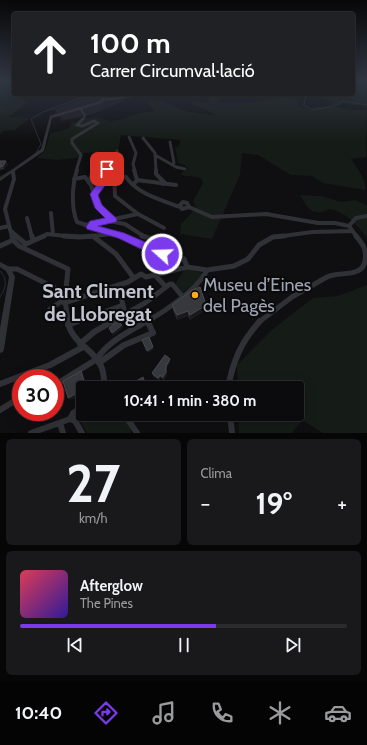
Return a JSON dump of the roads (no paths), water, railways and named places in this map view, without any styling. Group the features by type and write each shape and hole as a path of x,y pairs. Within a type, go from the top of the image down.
{"street":[{"path":"0,180 41,152 45,146 51,117 102,100"},
{"path":"80,108 85,116 77,125 82,126 94,121 98,122 73,138 72,143 81,156 74,179 74,215 76,221 83,225 92,225 138,214"},
{"path":"129,137 136,153 133,164 137,180"},
{"path":"143,138 155,155 185,169"},
{"path":"170,142 174,163 172,164"},
{"path":"117,151 113,166 116,198 138,214 148,218 156,225 164,228"},
{"path":"89,183 97,153"},
{"path":"155,155 154,164 156,174 165,182 163,184"},
{"path":"94,194 101,185 106,169 108,169 115,175 124,176 130,183 134,184 146,194 184,209 189,207 212,217 266,214 318,223 335,223 348,228 359,237 365,249 366,258 363,268 357,272 333,274 260,318 246,335 239,347 231,368 229,381"},
{"path":"13,172 14,179 3,209 13,240 22,248 67,268 69,274 64,301 68,325 81,346 98,361 103,369 104,381"},
{"path":"74,179 84,176 89,183 98,206 112,219"},
{"path":"137,180 176,185"},
{"path":"134,184 137,180"},
{"path":"51,212 53,234"},
{"path":"50,309 64,301 128,282 133,277 141,274 146,277 187,267 207,270 234,266 250,258 259,245 274,237 348,228 356,218 367,216"},
{"path":"27,218 34,240"},
{"path":"106,221 126,224 143,236 160,241"},
{"path":"92,225 158,252 184,259 187,267"},
{"path":"0,228 10,228 24,244 28,244 43,235 53,234 66,237 94,237 115,234"},
{"path":"94,237 105,243 119,256 133,277"},
{"path":"0,246 13,240"},
{"path":"0,264 8,269 12,277 0,349"},
{"path":"8,269 16,269 65,293"},
{"path":"98,361 101,351 118,339 148,322 202,281 207,270"},
{"path":"154,274 165,286"},
{"path":"0,384 56,362 81,346 94,332 145,303 165,286 172,284 182,296"},
{"path":"118,285 125,313"},
{"path":"68,325 123,305"},
{"path":"64,380 124,345 153,333 148,322"},
{"path":"0,410 12,403"},
{"path":"31,433 76,418"},
{"path":"73,420 82,433"},
{"path":"130,421 136,428 136,433"},
{"path":"231,421 232,433"},
{"path":"60,423 63,433"}],"waterway":[{"path":"36,153 41,144 31,119 43,112 74,100"},
{"path":"334,106 343,101 367,105"},
{"path":"303,105 313,110 333,106"},
{"path":"0,177 9,172"},
{"path":"0,271 5,280 4,290 0,297"}],"place":[{"name":"Museu d’Eines del Pagès","path":"195,295"}],"district":[{"name":"Sant Climent de Llobregat","path":"98,302"}]}
